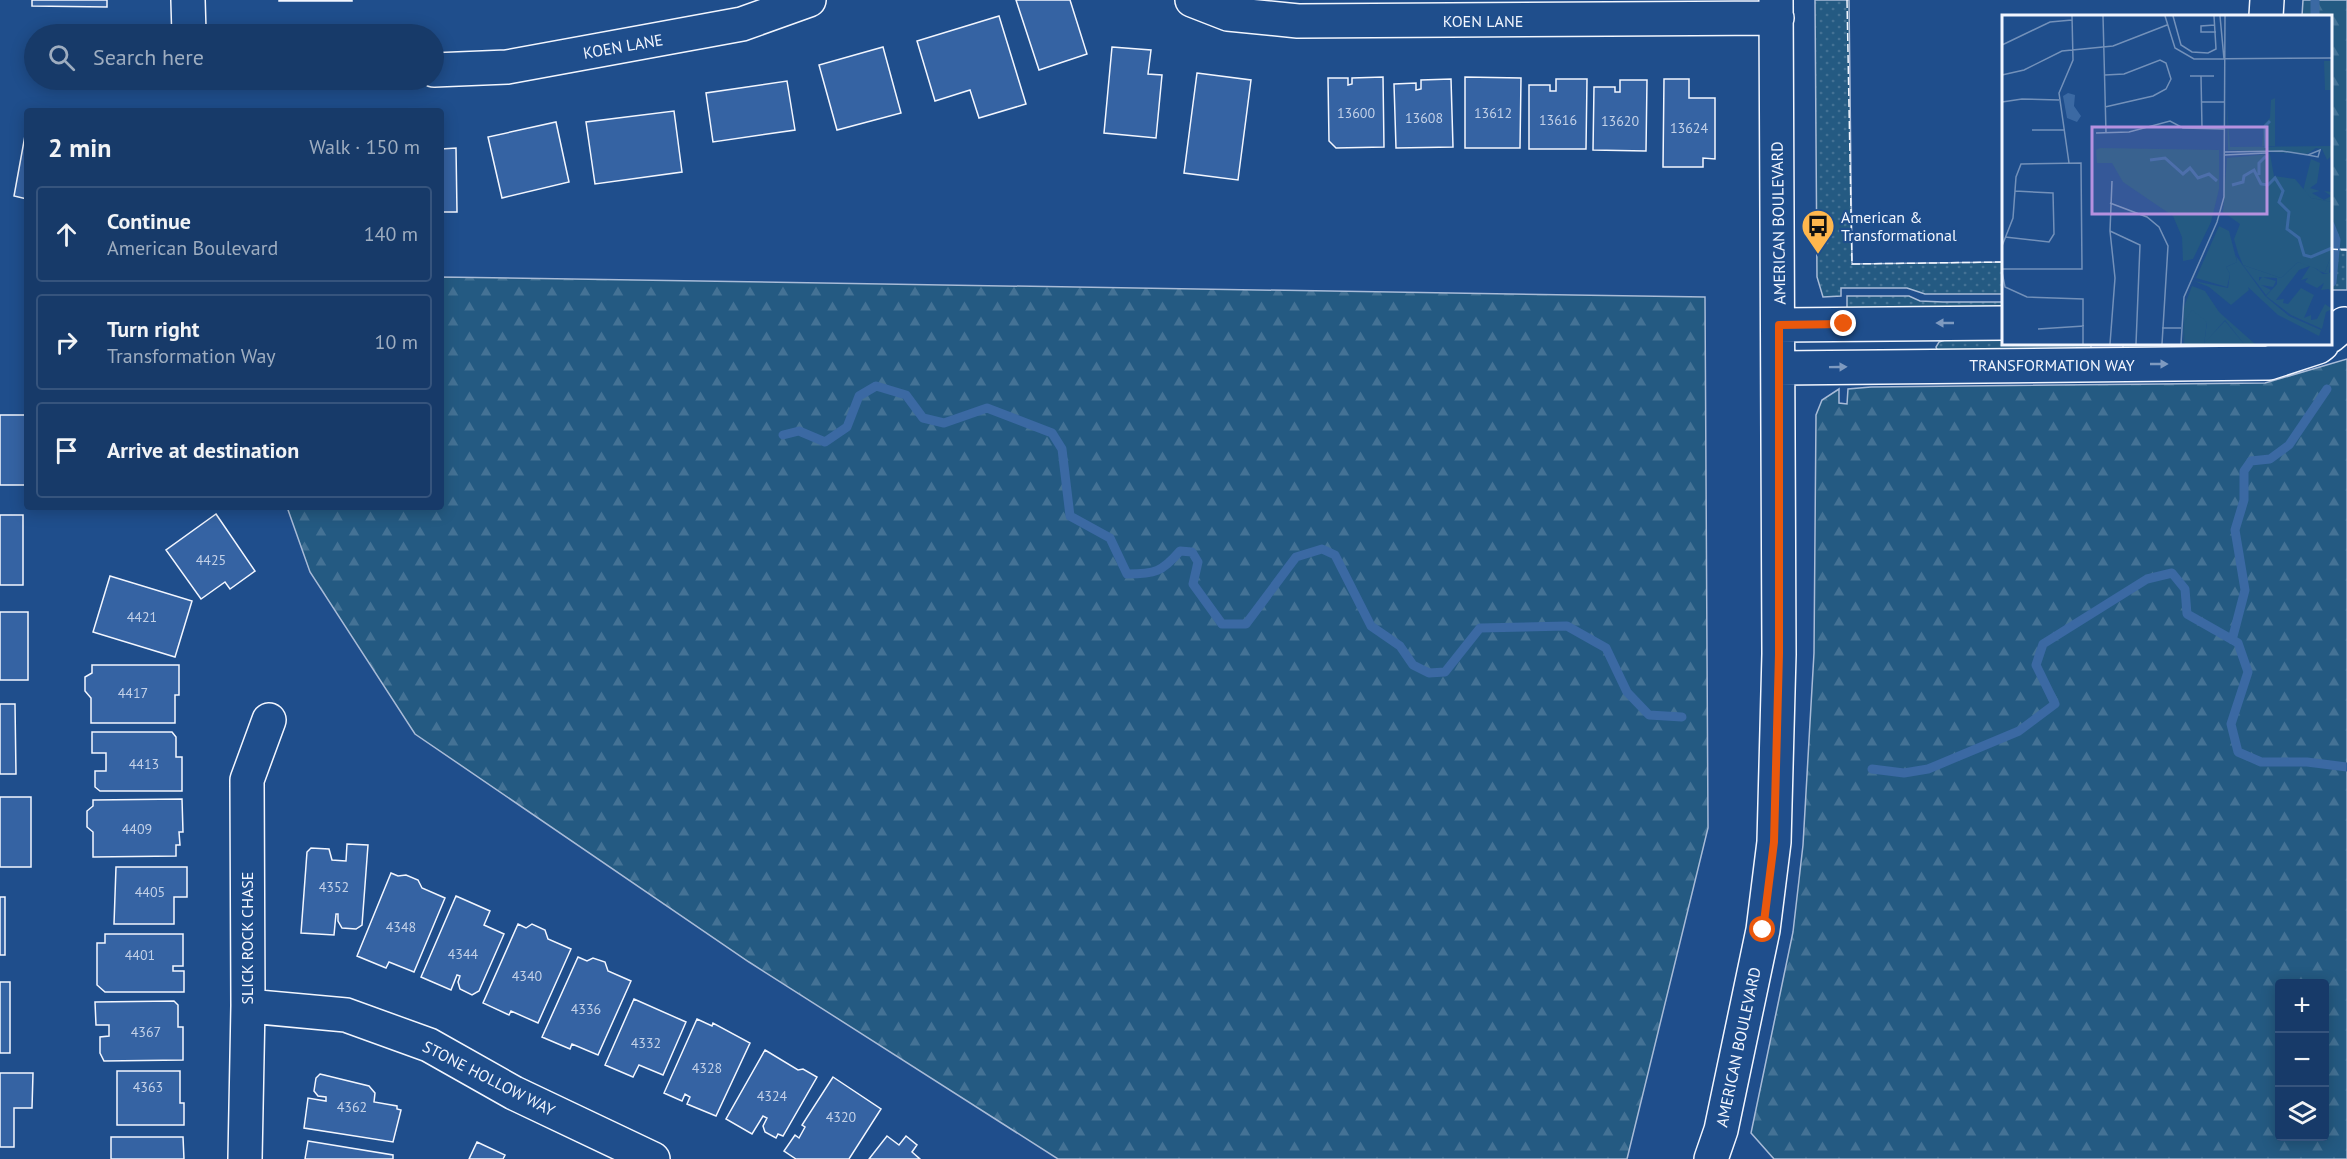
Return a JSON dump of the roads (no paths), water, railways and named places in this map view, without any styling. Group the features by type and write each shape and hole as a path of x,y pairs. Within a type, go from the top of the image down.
{"street":[{"path":"188,0 189,24"},
{"name":"KOEN LANE","path":"444,70 507,67 742,24 809,0"},
{"name":"KOEN LANE","path":"1192,0 1228,14 1298,21 1471,11 1777,9"},
{"path":"2266,15 2267,0"},
{"name":"AMERICAN BOULEVARD","path":"1711,1159 1721,1130 1763,930 1774,842 1779,654 1777,9"},
{"path":"1779,325 2002,323"},
{"name":"TRANSFORMATION WAY","path":"1779,368 2269,363 2320,345"},
{"name":"SLICK ROCK CHASE","path":"245,1159 248,1006 247,780 269,720"},
{"name":"STONE HOLLOW WAY","path":"248,1006 346,1015 429,1045 514,1092 653,1159"}],"waterway":[{"path":"2315,0 2315,15"},
{"path":"2332,230 2336,240 2332,282"},
{"path":"783,435 799,431 825,442 847,427 859,396 876,386 906,395 923,418 944,423 987,408 1052,433 1062,449 1070,516 1110,538 1127,574 1145,573 1163,568 1180,551 1192,552 1198,562 1193,584 1222,624 1246,624 1296,557 1322,549 1335,555 1371,626 1400,646 1413,665 1429,673 1445,672 1480,628 1567,626 1606,648 1627,692 1649,715 1682,717"},
{"path":"2232,640 2245,590 2235,530 2244,500 2244,471 2251,461 2270,459 2289,445 2327,389"},
{"path":"1872,769 1904,773 1928,769 2019,731 2055,704 2036,665 2043,644 2147,579 2172,573 2185,589 2187,614 2238,643 2248,672 2231,724 2238,752 2261,762 2307,762 2347,767"}],"place":[{"name":"American & Transformational","path":"1818,255"}]}
